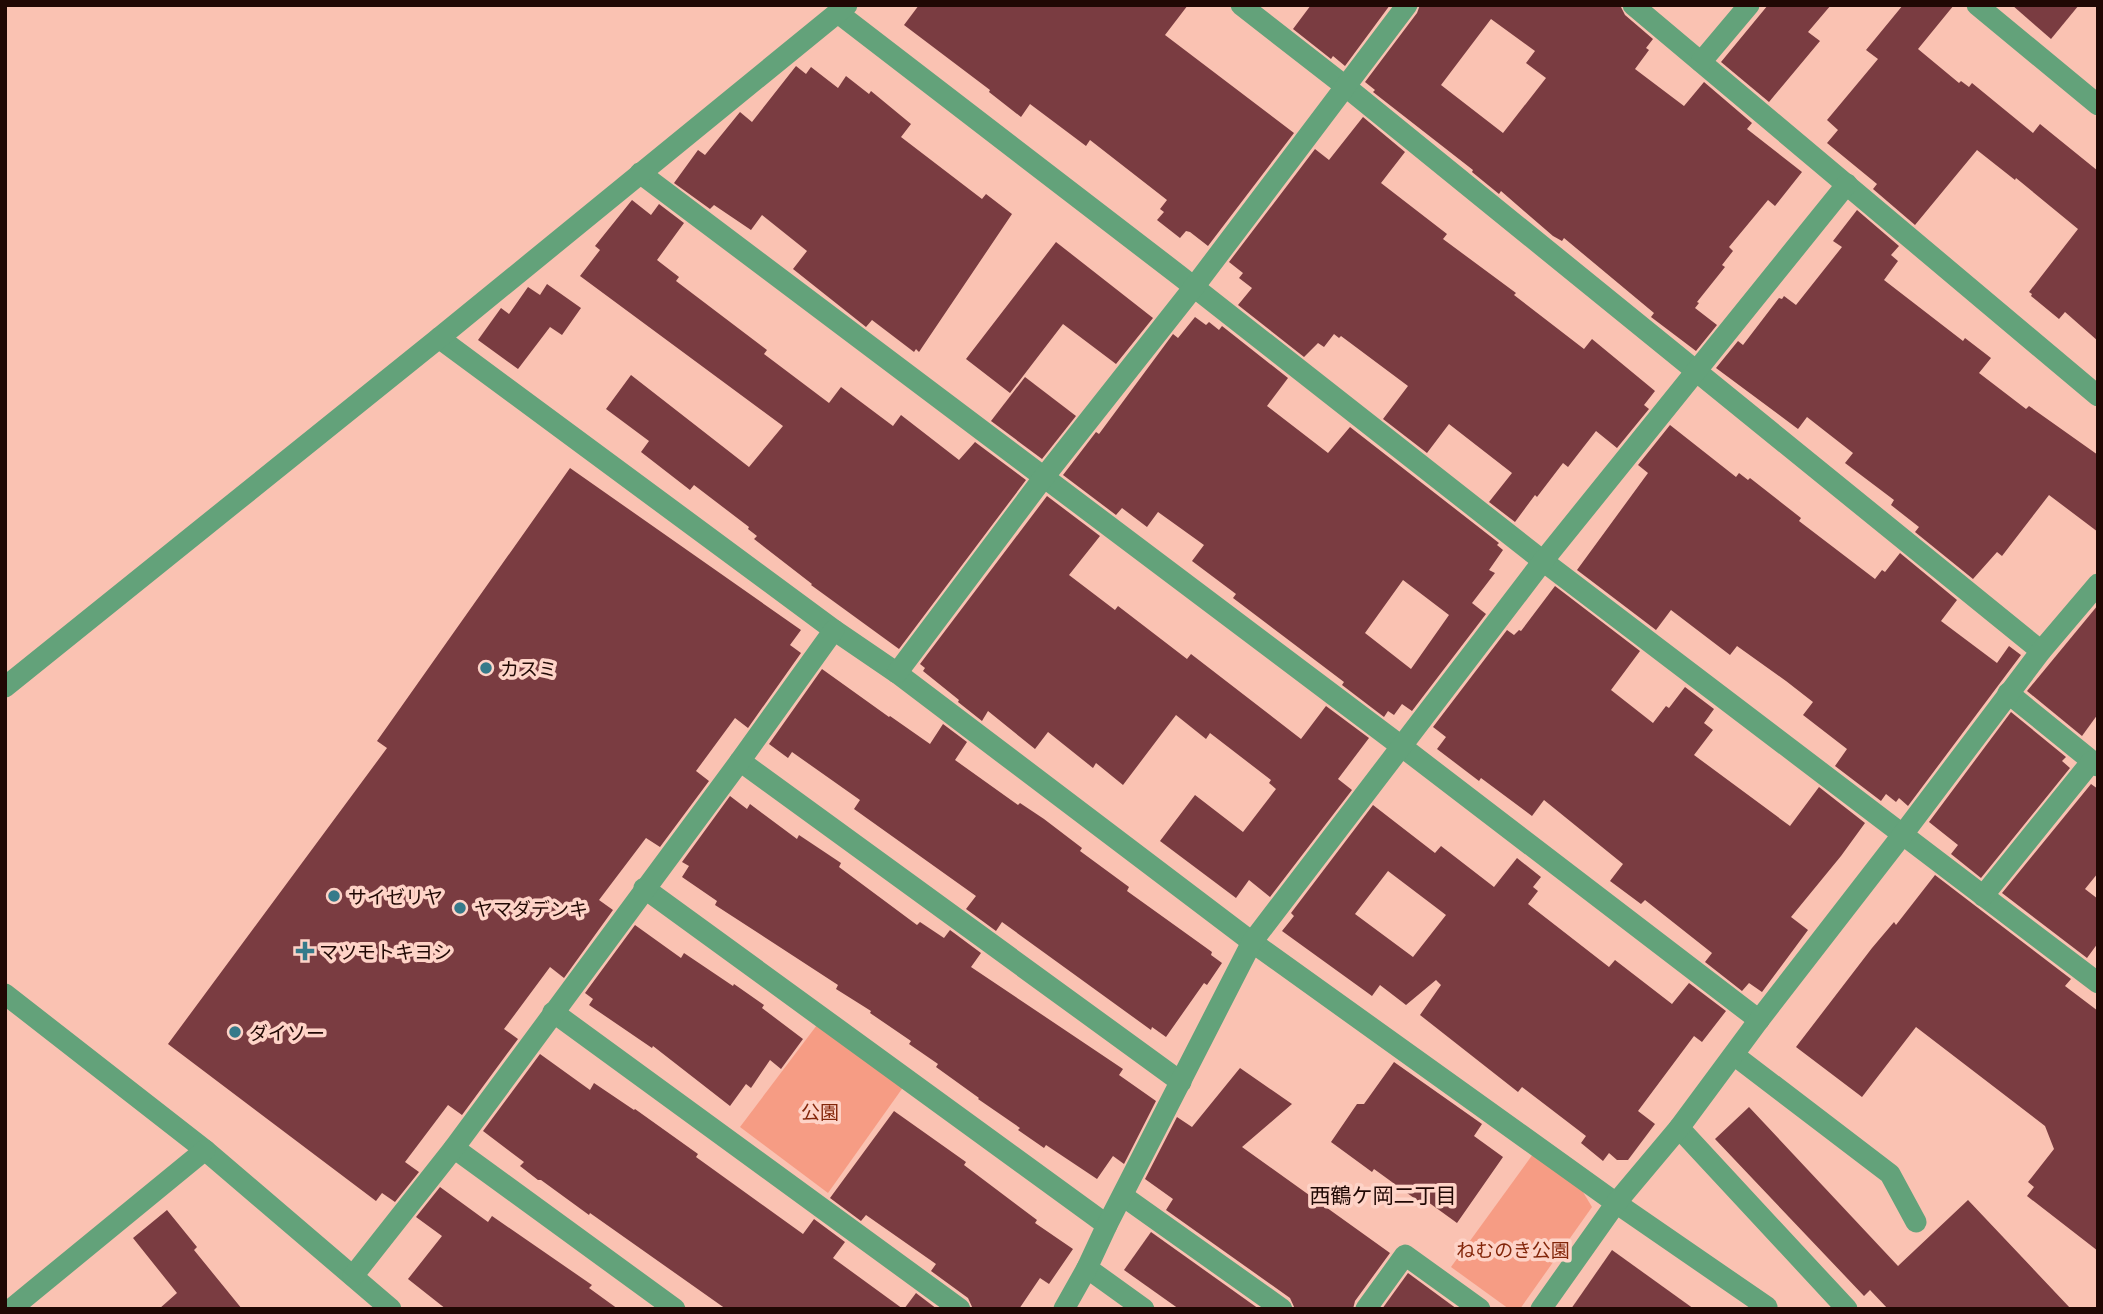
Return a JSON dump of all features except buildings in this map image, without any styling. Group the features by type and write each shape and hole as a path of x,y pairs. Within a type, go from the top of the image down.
{"street":[{"path":"1241,5 1345,86 2041,651"},
{"path":"897,673 1407,5"},
{"path":"1633,5 2098,396"},
{"path":"1701,62 1749,5"},
{"path":"1977,5 2098,105"},
{"path":"5,687 843,9 1543,561 2098,983"},
{"path":"640,173 1401,746 1759,1020"},
{"path":"1064,1309 1252,943 1543,561 1847,184"},
{"path":"439,338 897,673 1252,943 1616,1203 1767,1307"},
{"path":"1541,1309 1616,1203 1679,1128 2008,693 2098,584"},
{"path":"353,1276 454,1148 740,761 834,629"},
{"path":"1983,896 2095,764 2008,693"},
{"path":"740,761 1181,1082"},
{"path":"644,888 1107,1225"},
{"path":"5,994 205,1150 391,1309"},
{"path":"553,1012 960,1309"},
{"path":"1734,1055 1890,1174 1916,1222"},
{"path":"1679,1128 1847,1309"},
{"path":"454,1148 676,1309"},
{"path":"11,1309 205,1150"},
{"path":"1123,1196 1282,1309"},
{"path":"1366,1309 1405,1255 1480,1309"},
{"path":"1087,1268 1144,1309"}],"green space":[{"name":"公園","path":"817,1025 904,1086 828,1193 740,1127"},
{"name":"ねむのき公園","path":"1533,1154 1580,1187 1592,1207 1520,1309 1509,1309 1451,1267"}],"place":[{"name":"カスミ","path":"486,668"},
{"name":"サイゼリヤ","path":"334,896"},
{"name":"ヤマダデンキ","path":"460,908"},
{"name":"マツモトキヨシ","path":"305,951"},
{"name":"ダイソー","path":"235,1032"}],"district":[{"name":"西鶴ケ岡二丁目","path":"1383,1194"}]}
